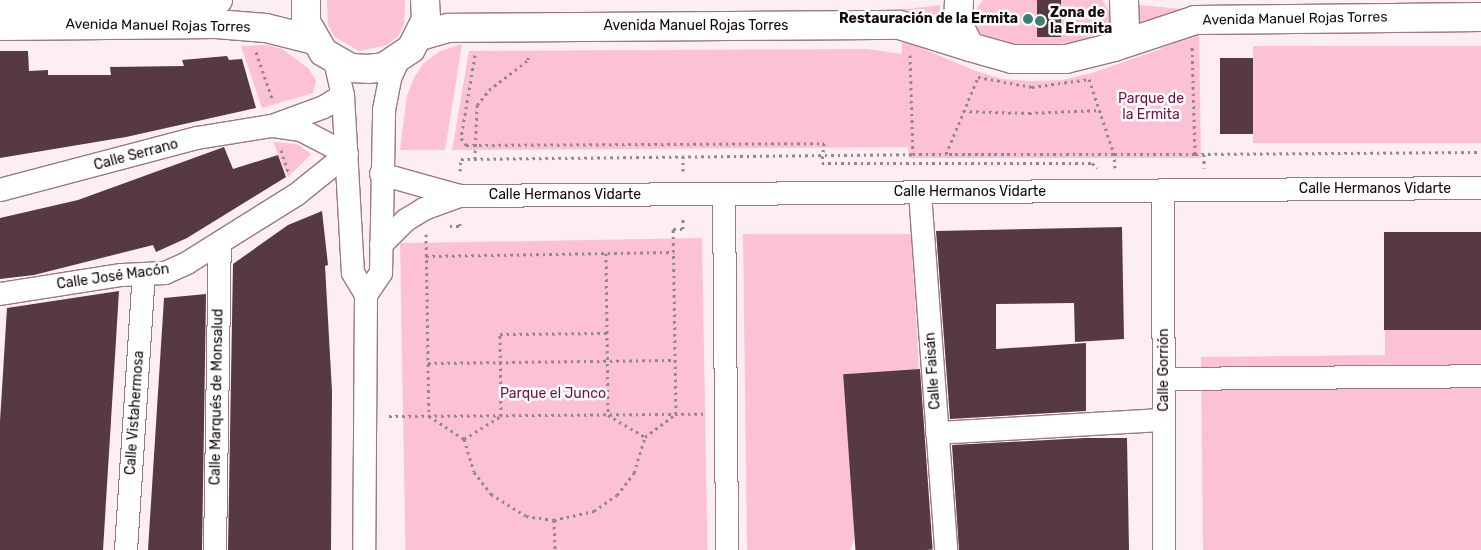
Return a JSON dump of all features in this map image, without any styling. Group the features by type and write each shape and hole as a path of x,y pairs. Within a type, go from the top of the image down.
{"main road":[{"name":"Avenida Manuel Rojas Torres","path":"0,1 218,0"},
{"path":"306,0 306,22 314,40 335,61 351,68 368,70 400,59 420,36 426,19 426,0"},
{"path":"959,0 958,24 970,46"},
{"path":"1114,46 1125,29 1124,0"},
{"name":"Avenida Manuel Rojas Torres","path":"420,36 448,28 535,36 899,25 1012,59 1066,59 1195,20 1481,17"},
{"name":"Avenida Manuel Rojas Torres","path":"0,26 216,24 266,28 314,40"}],"street":[{"path":"364,550 366,295 380,272 380,196 384,110 390,78 400,59"},
{"path":"335,61 343,95 353,273 366,295"},
{"name":"Calle Serrano","path":"0,190 198,138 272,126 324,107 343,95"},
{"name":"Calle Serrano","path":"272,126 301,130 346,154"},
{"name":"Calle José Macón","path":"0,294 122,275 144,275 165,272 220,243 296,195 346,154"},
{"name":"Calle Hermanos Vidarte","path":"381,174 460,196 1481,188"},
{"name":"Calle José Macón","path":"296,195 320,188 348,195 380,196"},
{"name":"Calle Gorrión","path":"1163,190 1164,550"},
{"name":"Calle Faisán","path":"920,192 946,550"},
{"path":"724,194 727,550"},
{"name":"Calle Hermanos Vidarte","path":"380,245 406,220 424,208 460,196"},
{"name":"Calle Marqués de Monsalud","path":"215,550 220,243"},
{"name":"Calle Vistahermosa","path":"126,550 144,275"},
{"path":"1164,379 1481,376"},
{"path":"938,432 1164,420"}],"path":[{"path":"522,55 543,55 535,36"},
{"path":"475,158 477,105 489,90 528,60 535,36"},
{"path":"1184,44 1192,41 1195,154"},
{"path":"910,48 913,154"},
{"path":"478,54 474,56 461,138 466,145 824,143 822,163 1092,163 1101,172"},
{"path":"969,74 1032,87 1098,75"},
{"path":"946,154 978,77"},
{"path":"1089,78 1114,154 1115,172"},
{"path":"963,110 1029,113 1100,110"},
{"path":"460,196 461,159 475,158 1481,152"},
{"path":"1108,172 1124,172"},
{"path":"426,227 429,416"},
{"path":"673,230 676,414"},
{"path":"426,256 674,252"},
{"path":"606,253 608,415"},
{"path":"501,416 500,334 607,333"},
{"path":"428,363 675,360"},
{"path":"429,416 464,439 474,472 491,494 526,516 554,520 594,511 617,495 634,473 645,437 676,414"},
{"path":"364,416 726,414"},
{"path":"608,415 645,437"},
{"path":"464,439 501,416"},
{"path":"554,520 554,550"}],"green space":[{"path":"327,0 405,0 404,24 398,36 387,45 359,51 335,37 328,25"},
{"path":"983,0 1102,0 1113,17 1103,31 1084,41 1026,47 1003,43 983,35 975,27 970,18"},
{"path":"940,5 940,22 889,11"},
{"path":"1139,5 1191,10 1140,22"},
{"name":"Parque de la Ermita","path":"1199,31 1201,158 909,158 908,147 452,150 469,51 867,49 902,54 902,40 976,71 1002,79 1032,81 1062,80 1092,73 1158,50"},
{"path":"462,44 445,150 400,150 407,95 414,78 423,64 440,51"},
{"path":"267,45 282,49 308,68 316,80 313,93 262,108 241,46"},
{"path":"1253,46 1481,46 1481,143 1253,143"},
{"path":"273,142 297,144 311,154 288,177"},
{"path":"743,234 911,234 919,369 850,550 747,550"},
{"name":"Parque el Junco","path":"702,238 707,550 405,550 400,243"},
{"path":"1385,330 1481,330 1481,550 1203,550 1201,357 1385,355"}],"building":[{"path":"1037,0 1061,0 1061,37 1037,37"},
{"path":"0,51 28,51 29,71 48,70 48,75 111,75 110,67 184,66 182,60 227,56 229,60 242,59 256,108 126,137 0,158"},
{"path":"1220,58 1253,58 1253,134 1220,134"},
{"path":"224,147 233,169 278,155 286,177 187,238 156,252 153,245 34,275 0,279 0,218 78,200"},
{"path":"322,211 328,265 325,266 332,391 331,550 228,550 233,264 288,225"},
{"path":"1122,227 1124,339 1075,342 1074,303 996,304 996,349 1086,343 1086,411 950,419 936,231"},
{"path":"1384,232 1481,232 1481,330 1384,330"},
{"path":"119,291 103,550 0,550 0,421 7,308"},
{"path":"206,294 202,550 148,550 164,298"},
{"path":"920,369 933,550 855,550 843,374"},
{"path":"1085,438 1127,438 1129,550 959,550 952,445"}],"place":[{"name":"Restauración de la Ermita","path":"1028,19"},
{"name":"Zona de la Ermita","path":"1040,21"}]}
